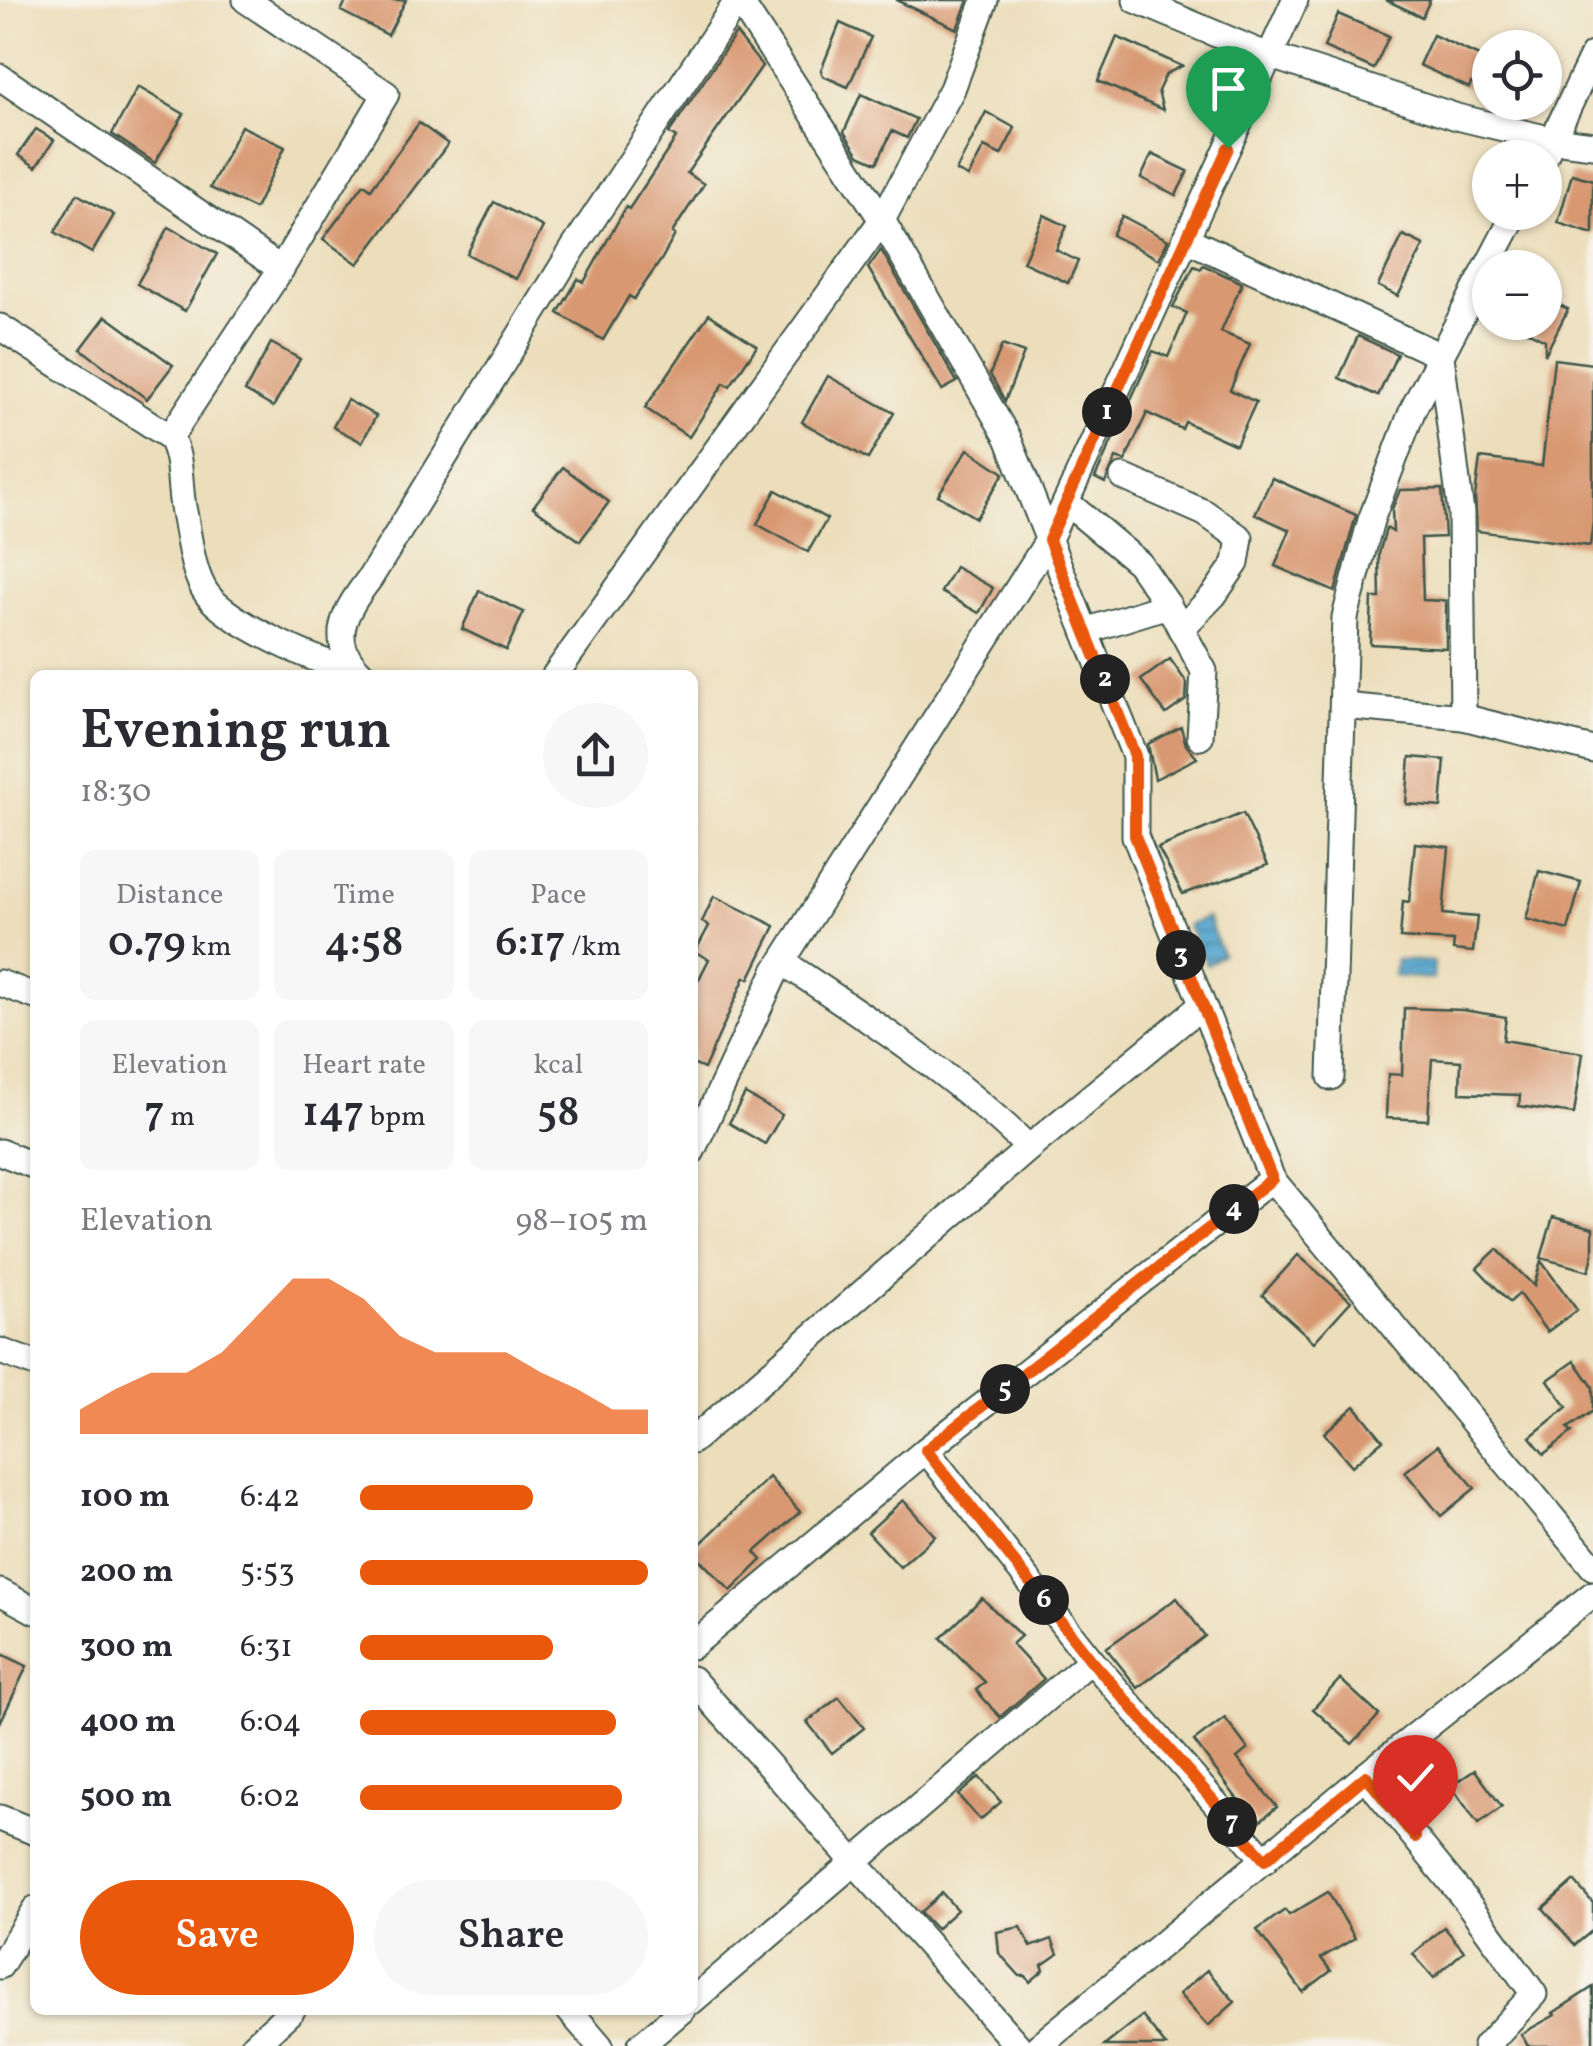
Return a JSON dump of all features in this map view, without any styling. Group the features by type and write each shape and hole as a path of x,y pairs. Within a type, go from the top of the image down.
{"street":[{"path":"170,436 280,269 386,94 246,0"},
{"path":"357,670 351,664 340,628 347,608 370,578 573,249 739,0 882,220 1008,438 1135,756 1135,836 1272,1179 1593,1567"},
{"path":"558,670 882,220 952,90 985,0"},
{"path":"1136,0 1270,56 1523,140"},
{"path":"698,1138 776,971 1049,540 1294,0"},
{"path":"1553,140 1593,55"},
{"path":"0,77 280,269"},
{"path":"1562,148 1593,145"},
{"path":"1331,1077 1346,616 1367,536 1413,409 1507,230"},
{"path":"1186,239 1441,356"},
{"path":"0,327 170,436 180,454 178,485 200,581 209,597 281,646 351,670"},
{"path":"1441,356 1461,513 1463,718"},
{"path":"1123,477 1205,513 1240,538 1236,563 1214,595 1181,630"},
{"path":"1066,502 1139,562 1168,605 1204,671 1200,737"},
{"path":"1085,631 1168,605"},
{"path":"1342,706 1463,718 1593,750"},
{"path":"784,963 886,1031 985,1105 1029,1148"},
{"path":"0,983 30,994"},
{"path":"698,1437 1029,1148 1201,1006"},
{"path":"0,1152 30,1164"},
{"path":"698,1641 926,1450 1272,1179"},
{"path":"0,1351 30,1362"},
{"path":"926,1450 1091,1660 1265,1860"},
{"path":"0,1592 30,1608"},
{"path":"1039,2046 1593,1594"},
{"path":"698,1995 1091,1660"},
{"path":"698,1686 1018,2046"},
{"path":"1366,1776 1464,1898 1534,1994 1498,2043"},
{"path":"0,1818 30,1830"},
{"path":"0,1966 30,1917"},
{"path":"252,2046 286,2015"},
{"path":"573,2015 600,2046"},
{"path":"640,2046 676,2015"}],"water":[{"path":"1207,917 1222,954 1207,965 1188,926"},
{"path":"1396,960 1434,962 1433,979 1394,976"}],"building":[{"path":"347,0 406,0 388,35 341,11"},
{"path":"896,0 968,0 957,29"},
{"path":"1386,0 1430,0 1422,17"},
{"path":"1338,14 1389,36 1374,69 1324,47"},
{"path":"840,23 871,37 848,87 823,76 821,70"},
{"path":"736,33 762,66 687,173 704,184 672,233 675,235 661,260 634,299 629,296 603,340 558,313 578,279 584,282 626,207 629,209 676,138 669,133"},
{"path":"1433,35 1472,53 1472,83 1469,88 1419,65"},
{"path":"1117,37 1182,66 1166,74 1158,91 1163,110 1098,81"},
{"path":"138,87 184,114 155,163 112,134"},
{"path":"861,94 916,119 907,138 892,131 877,163 859,155 844,132"},
{"path":"986,112 1015,128 1001,155 984,147 968,177 956,171"},
{"path":"419,123 448,144 358,264 323,239 364,184 371,189"},
{"path":"241,126 285,147 255,209 210,188"},
{"path":"36,129 54,140 36,167 18,155"},
{"path":"1152,154 1188,171 1176,195 1141,178"},
{"path":"1572,174 1593,180 1593,234 1562,224"},
{"path":"77,194 114,215 92,253 55,232"},
{"path":"494,202 543,227 516,279 467,254"},
{"path":"1044,215 1067,226 1056,250 1078,261 1068,283 1023,262"},
{"path":"1122,216 1168,240 1159,259 1112,235"},
{"path":"169,227 217,254 185,311 137,284"},
{"path":"1403,235 1424,245 1398,296 1378,286"},
{"path":"881,250 957,382 942,390 868,268"},
{"path":"1203,265 1242,283 1221,332 1250,344 1230,390 1256,402 1236,445 1185,422 1182,429 1147,413 1125,461 1116,458 1105,483 1095,478 1153,351 1168,357 1187,313 1173,307 1194,266 1201,269"},
{"path":"709,314 757,346 730,386 724,383 689,437 645,408"},
{"path":"106,316 173,365 147,399 81,349"},
{"path":"1358,336 1397,354 1378,396 1339,378"},
{"path":"271,343 300,359 273,407 245,391"},
{"path":"1002,345 1024,353 1005,401 990,374"},
{"path":"1554,359 1593,364 1590,546 1477,531 1475,497 1480,458 1542,466"},
{"path":"828,376 894,413 868,459 802,422"},
{"path":"347,400 376,416 362,442 333,427"},
{"path":"968,449 1004,473 976,518 938,495"},
{"path":"563,467 609,502 580,541 533,507"},
{"path":"1272,478 1356,515 1335,592 1275,566 1290,530 1255,514"},
{"path":"1442,489 1445,537 1421,538 1423,600 1446,601 1446,648 1370,644 1372,598 1380,598 1379,554 1386,528 1393,532 1392,509 1400,490"},
{"path":"776,490 827,519 808,552 757,524"},
{"path":"955,567 993,588 979,613 941,592"},
{"path":"479,591 524,612 506,650 462,629"},
{"path":"1170,659 1187,683 1186,700 1166,714 1141,680"},
{"path":"1181,727 1186,745 1197,758 1155,779 1148,744"},
{"path":"1410,757 1445,760 1441,807 1406,804"},
{"path":"1243,813 1268,865 1183,894 1158,848"},
{"path":"1415,843 1449,847 1443,914 1477,917 1473,952 1453,950 1454,941 1400,938 1403,901 1409,902"},
{"path":"1539,871 1581,882 1568,930 1526,919"},
{"path":"714,896 775,926 749,979 745,977 704,1069 698,1066 698,981 709,959 698,954 698,946 709,926 702,922"},
{"path":"1404,1008 1463,1010 1506,1017 1503,1040 1583,1053 1574,1114 1519,1106 1520,1095 1460,1093 1461,1061 1432,1059 1428,1120 1386,1118 1388,1074 1402,1075"},
{"path":"745,1094 782,1115 765,1144 729,1123"},
{"path":"1553,1217 1593,1228 1589,1271 1541,1258"},
{"path":"1497,1249 1534,1286 1541,1261 1577,1310 1547,1332 1519,1294 1510,1302 1477,1268"},
{"path":"1298,1255 1351,1301 1314,1342 1262,1295"},
{"path":"1575,1361 1593,1387 1593,1411 1568,1428 1572,1432 1544,1454 1530,1437 1567,1407 1548,1380"},
{"path":"1355,1406 1383,1440 1352,1466 1324,1433"},
{"path":"1438,1445 1475,1488 1441,1516 1405,1472"},
{"path":"769,1477 800,1512 755,1552 762,1560 731,1591 698,1558 698,1546"},
{"path":"903,1500 935,1536 900,1567 868,1532"},
{"path":"982,1598 1021,1636 1012,1644 1044,1679 1000,1717 976,1690 985,1682 941,1638"},
{"path":"1177,1598 1205,1636 1138,1688 1106,1648"},
{"path":"0,1653 27,1666 0,1723"},
{"path":"1340,1679 1379,1715 1352,1744 1313,1709"},
{"path":"839,1697 864,1728 832,1753 807,1722"},
{"path":"1225,1718 1248,1749 1237,1758 1277,1807 1256,1824 1194,1741"},
{"path":"1475,1770 1502,1807 1478,1824 1451,1786"},
{"path":"979,1777 1001,1802 980,1820 958,1795"},
{"path":"1574,1881 1593,1903 1593,1930 1575,1945 1543,1908"},
{"path":"1328,1892 1355,1938 1321,1958 1331,1971 1303,1992 1257,1930 1285,1910 1289,1915"},
{"path":"942,1893 957,1910 936,1929 920,1912"},
{"path":"1021,1927 1031,1947 1052,1939 1058,1954 1042,1965 1044,1970 1030,1982 999,1953 997,1932"},
{"path":"1444,1927 1464,1951 1434,1978 1413,1954"},
{"path":"1207,1970 1235,2002 1208,2026 1179,1994"},
{"path":"1593,1987 1593,2046 1528,2046 1521,2034"},
{"path":"1142,2016 1166,2046 1104,2046"}],"route":[{"path":"1228,148 1049,540 1135,756 1135,836 1272,1179 926,1450 1091,1660 1265,1860 1366,1776 1415,1837"}]}
